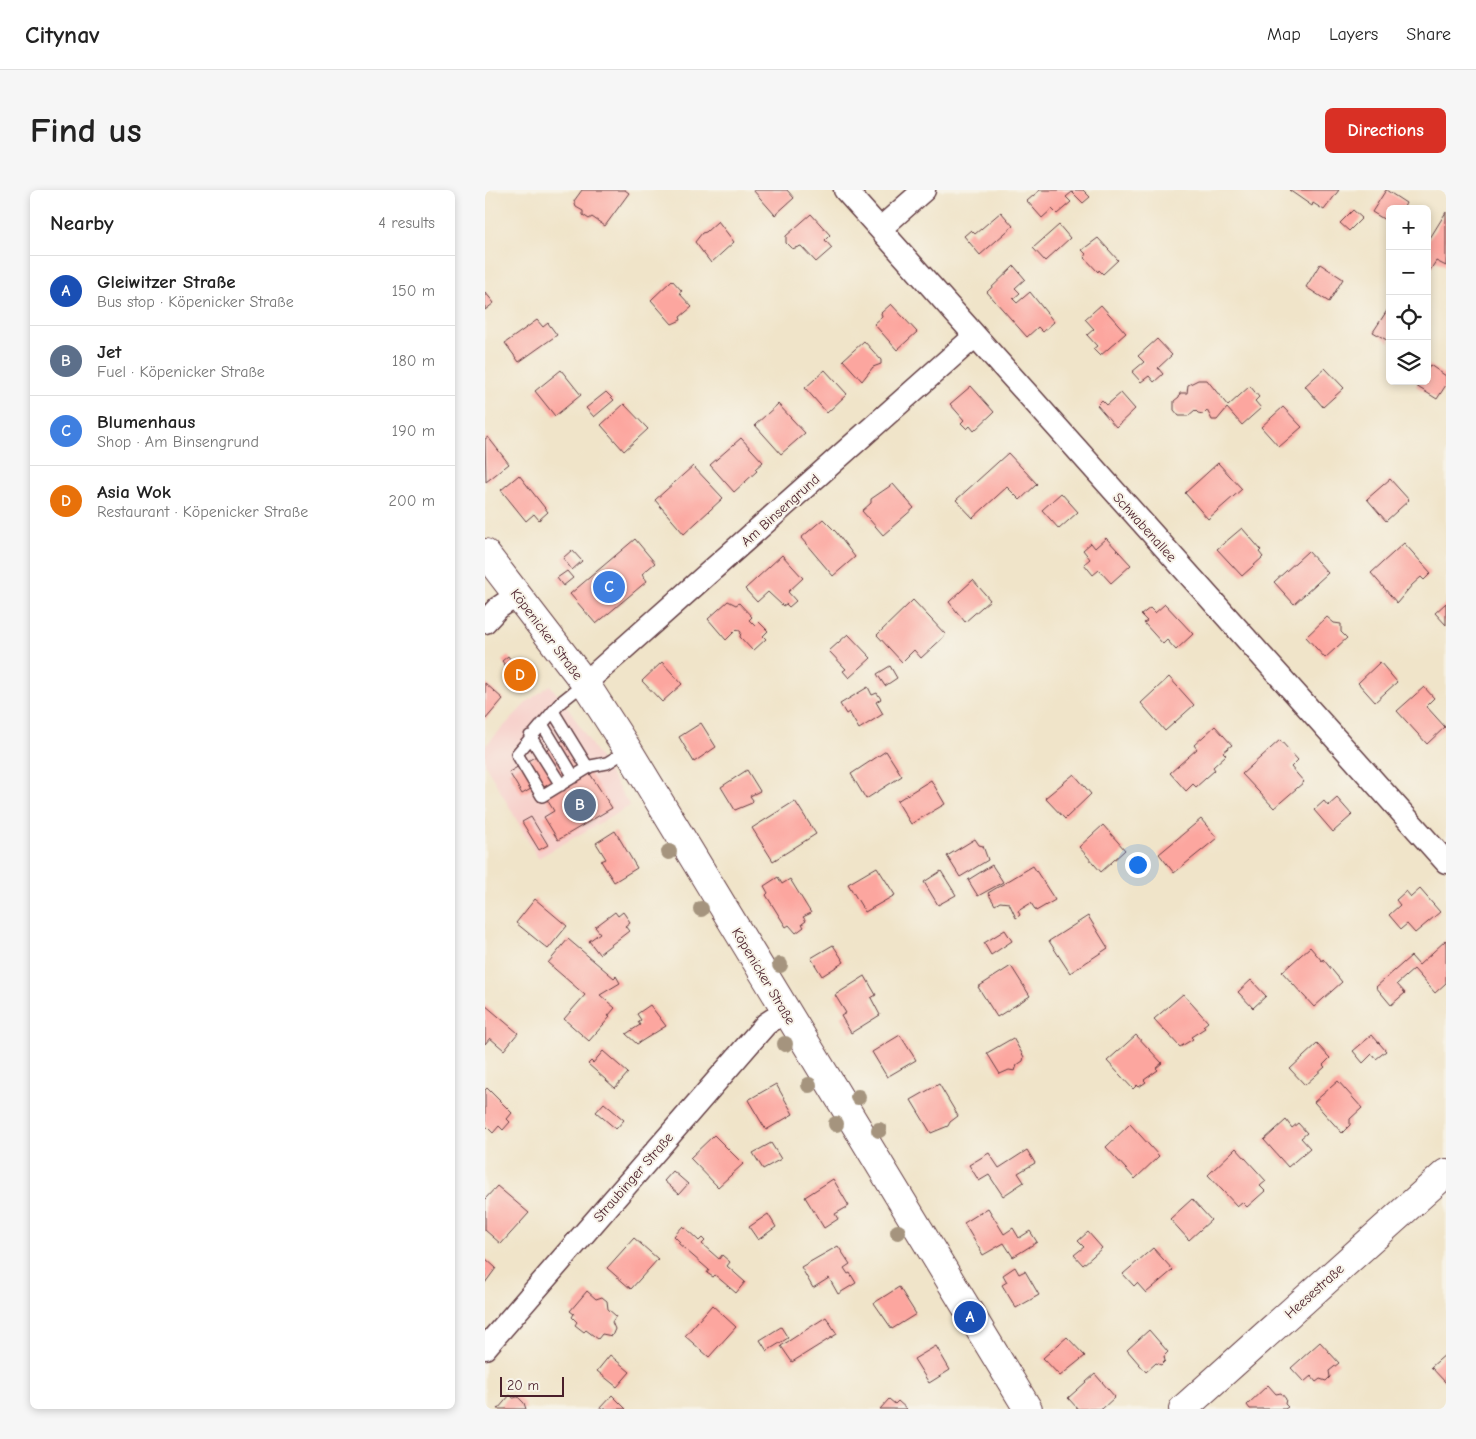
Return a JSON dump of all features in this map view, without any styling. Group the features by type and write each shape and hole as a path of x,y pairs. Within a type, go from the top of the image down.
{"main road":[{"name":"Köpenicker Straße","path":"485,553 585,683 628,750 1028,1409"},
{"name":"Heesestraße","path":"1183,1409 1446,1174"}],"street":[{"name":"Schwabenallee","path":"845,190 1446,862"},
{"path":"880,228 924,190"},
{"name":"Am Binsengrund","path":"585,683 975,336"},
{"path":"485,622 498,608 517,595"},
{"name":"Straubinger Straße","path":"485,1348 766,1024 786,1011"}],"lane":[{"path":"585,683 561,702 554,712 530,736 517,754 542,796 588,768 607,763 628,750"},
{"path":"554,712 588,768"},
{"path":"542,724 574,777"},
{"path":"530,736 561,785"}],"shaded area":[{"path":"550,685 571,712 630,806 538,858 485,764 485,746 528,701"}],"building":[{"path":"582,190 625,190 629,193 605,226 592,217 589,219 583,215 583,211 576,207 574,201"},
{"path":"753,190 787,190 794,198 775,215"},
{"path":"1040,190 1083,190 1090,197 1083,203 1072,192 1066,197 1071,202 1057,214 1052,209 1042,218 1027,201"},
{"path":"1289,190 1339,190 1324,210 1313,203 1312,206"},
{"path":"1386,190 1406,203 1405,205 1386,205 1386,221 1372,212"},
{"path":"1353,210 1362,218 1349,231 1340,223"},
{"path":"1001,212 1013,226 980,255 964,236 971,230 975,234"},
{"path":"1446,212 1446,266 1436,261 1431,269 1431,236"},
{"path":"811,214 830,235 825,240 832,248 816,262 801,246 792,249 786,243 786,236"},
{"path":"718,221 734,242 711,263 695,242 702,233 706,232"},
{"path":"1059,225 1070,238 1045,261 1033,248"},
{"path":"1098,238 1118,260 1103,274 1099,270 1098,272 1084,257 1086,254 1082,250"},
{"path":"1320,264 1343,279 1329,302 1306,287"},
{"path":"1014,266 1025,279 1015,288 1020,293 1013,299 1017,303 1030,292 1054,322 1043,332 1038,327 1027,337 987,292"},
{"path":"672,280 682,291 679,293 692,307 680,317 681,320 672,324 651,300"},
{"path":"485,292 494,303 485,310"},
{"path":"891,304 917,332 897,350 874,324 882,317 881,313"},
{"path":"1101,305 1126,333 1100,356 1093,349 1097,346 1087,335 1094,329 1085,319"},
{"path":"1386,312 1386,340 1373,332"},
{"path":"537,320 543,327 548,323 557,335 519,362 505,343"},
{"path":"1157,339 1172,355 1158,368 1163,374 1154,382 1149,376 1141,382 1132,372 1144,362 1138,356"},
{"path":"864,341 881,360 881,364 873,367 862,381 843,360"},
{"path":"1431,366 1446,376 1446,385 1437,399 1416,386 1431,385"},
{"path":"1325,368 1344,388 1323,407 1305,386"},
{"path":"561,370 581,395 555,416 535,391"},
{"path":"825,370 847,394 827,413 805,388"},
{"path":"1198,380 1207,380 1228,406 1250,386 1259,397 1255,401 1261,408 1242,425 1227,408 1217,420 1212,420 1207,410 1203,414 1195,410 1188,416 1179,416 1174,410 1174,401 1179,397 1180,393 1187,393 1188,385"},
{"path":"971,386 994,412 974,431 970,426 967,429 961,423 964,420 950,404"},
{"path":"606,392 614,400 594,417 586,408"},
{"path":"1121,393 1135,409 1116,427 1097,405 1102,400 1107,405"},
{"path":"624,404 648,429 624,451 601,425"},
{"path":"778,404 805,433 781,454 755,425"},
{"path":"1283,407 1302,427 1279,447 1261,427"},
{"path":"488,437 509,464 486,482 485,439"},
{"path":"741,438 763,462 755,469 757,471 734,492 710,465"},
{"path":"1008,453 1037,484 1020,500 1007,487 973,518 956,500"},
{"path":"1218,463 1242,489 1208,519 1185,493"},
{"path":"693,466 723,498 684,534 655,500"},
{"path":"519,475 548,512 539,520 534,514 526,521 501,490"},
{"path":"1390,479 1409,500 1386,521 1367,499"},
{"path":"893,484 914,508 883,535 862,511 871,503 871,499"},
{"path":"1061,493 1078,512 1059,529 1042,510"},
{"path":"823,519 836,532 855,557 833,576 801,538"},
{"path":"1242,528 1261,550 1259,552 1263,557 1242,576 1217,549"},
{"path":"1106,538 1131,565 1111,583 1099,570 1093,575 1084,564 1090,559 1083,550 1091,543 1095,548"},
{"path":"635,539 655,563 642,574 647,581 596,624 570,594"},
{"path":"1404,543 1431,573 1424,580 1421,577 1397,603 1371,573"},
{"path":"572,550 582,561 572,570 563,558"},
{"path":"1308,551 1328,573 1294,604 1274,582"},
{"path":"782,555 803,578 788,592 796,601 789,607 786,604 783,606 768,592 757,602 745,589"},
{"path":"567,571 573,578 563,586 557,578"},
{"path":"973,580 990,600 965,622 949,602"},
{"path":"913,600 946,635 921,658 914,650 902,662 877,635"},
{"path":"728,601 736,605 739,603 752,617 749,620 755,626 759,622 768,631 763,636 766,639 753,651 740,637 741,632 737,629 726,640 708,619"},
{"path":"1446,603 1446,625 1435,613"},
{"path":"1165,604 1193,634 1176,650 1167,640 1163,644 1144,623 1147,621 1141,615 1150,608 1155,613"},
{"path":"1327,617 1334,623 1341,624 1341,632 1347,638 1325,658 1306,637"},
{"path":"848,634 871,658 849,678 843,671 846,669 829,651"},
{"path":"508,656 517,669 520,666 532,682 523,689 502,661"},
{"path":"662,662 682,684 662,702 642,681"},
{"path":"1380,662 1397,682 1375,702 1358,683"},
{"path":"890,666 897,678 885,686 877,674"},
{"path":"1169,677 1194,705 1165,731 1141,703"},
{"path":"485,683 503,699 485,720"},
{"path":"868,687 872,695 877,693 881,699 876,702 883,714 859,729 849,712 846,714 840,704"},
{"path":"1424,687 1434,698 1426,706 1445,727 1427,744 1397,711"},
{"path":"701,723 716,747 694,762 679,737"},
{"path":"1215,726 1232,745 1223,752 1226,755 1213,767 1215,770 1196,787 1193,784 1186,791 1170,773 1197,749 1194,745"},
{"path":"567,738 612,808 558,840 544,817 554,811 538,785 522,794 509,772"},
{"path":"1280,740 1298,760 1291,767 1304,782 1274,808 1242,774"},
{"path":"886,751 902,776 866,799 851,774"},
{"path":"747,770 760,791 750,796 753,800 752,803 735,810 721,787"},
{"path":"1074,774 1091,794 1065,819 1045,798"},
{"path":"931,780 945,804 911,824 897,801"},
{"path":"1337,798 1352,815 1333,832 1314,810 1324,801 1328,806"},
{"path":"795,801 816,834 773,861 752,828"},
{"path":"531,817 548,845 539,850 522,822"},
{"path":"1201,819 1217,838 1174,873 1159,854"},
{"path":"1103,825 1125,850 1101,872 1079,847"},
{"path":"615,831 637,868 614,882 601,861 606,859 596,843"},
{"path":"975,839 979,845 983,846 988,860 960,877 947,856"},
{"path":"992,865 1003,882 978,896 968,880"},
{"path":"1033,866 1055,900 1036,911 1031,903 1018,911 1020,915 1016,918 1009,903 1000,902 995,905 988,893"},
{"path":"877,867 895,895 865,912 848,884"},
{"path":"941,871 956,895 938,905 924,882"},
{"path":"778,877 782,884 790,879 811,913 803,917 806,921 802,924 804,927 796,933 789,925 786,927 766,895 768,893 764,886"},
{"path":"1420,889 1440,912 1415,933 1407,924 1401,929 1389,915 1400,905 1396,900 1406,891 1411,897"},
{"path":"535,899 567,926 548,949 516,923"},
{"path":"615,912 618,916 623,912 630,922 625,926 629,931 599,954 589,941 600,933 595,927"},
{"path":"1088,916 1108,948 1070,973 1049,941"},
{"path":"1005,930 1012,941 991,955 984,943"},
{"path":"568,939 614,978 616,976 620,983 600,995 615,1008 608,1016 610,1017 589,1041 564,1019 585,995 548,963"},
{"path":"1446,940 1446,983 1435,993 1414,969 1397,984 1405,993 1391,1005 1376,987 1411,956 1419,965"},
{"path":"833,945 844,962 822,976 811,958"},
{"path":"1310,947 1342,982 1314,1007 1282,972"},
{"path":"1011,966 1030,996 997,1017 978,987"},
{"path":"865,976 876,995 871,998 880,1015 851,1033 841,1016 846,1013 835,995"},
{"path":"1251,980 1266,996 1253,1008 1238,992"},
{"path":"1183,994 1208,1022 1203,1026 1205,1028 1191,1037 1193,1039 1180,1047 1154,1019"},
{"path":"485,1005 518,1033 504,1050 490,1038 485,1044"},
{"path":"650,1005 666,1026 637,1044 626,1034 640,1025 638,1022 641,1020 637,1014"},
{"path":"900,1035 916,1060 887,1077 872,1052"},
{"path":"1136,1035 1162,1063 1156,1068 1158,1070 1144,1080 1146,1082 1139,1087 1137,1085 1133,1089 1107,1061"},
{"path":"1372,1035 1386,1051 1376,1059 1372,1054 1363,1063 1353,1051"},
{"path":"1013,1038 1024,1057 1023,1061 1017,1065 1015,1071 1009,1070 1000,1074 987,1053"},
{"path":"1317,1044 1330,1058 1323,1065 1325,1067 1305,1085 1290,1069"},
{"path":"603,1051 628,1073 615,1088 588,1064 591,1061 593,1063"},
{"path":"1338,1081 1362,1108 1350,1119 1350,1125 1342,1133 1314,1102"},
{"path":"776,1084 793,1114 766,1130 748,1100"},
{"path":"939,1084 958,1116 948,1126 931,1133 911,1100"},
{"path":"487,1088 512,1113 507,1119 510,1122 503,1130 499,1126 493,1133 485,1125 485,1090"},
{"path":"604,1103 624,1120 616,1129 596,1112"},
{"path":"1286,1120 1292,1128 1298,1123 1307,1133 1301,1138 1310,1148 1288,1167 1264,1140"},
{"path":"1130,1124 1159,1156 1135,1179 1106,1147"},
{"path":"714,1135 743,1164 718,1187 690,1158"},
{"path":"771,1143 781,1159 763,1169 753,1153"},
{"path":"1236,1148 1266,1181 1260,1186 1265,1191 1247,1207 1242,1202 1237,1206 1208,1175"},
{"path":"1027,1150 1035,1163 1018,1173 1024,1182 1003,1196 989,1175 979,1181 969,1165 989,1153 999,1168"},
{"path":"673,1171 688,1184 679,1194 664,1181"},
{"path":"833,1179 849,1206 835,1214 838,1219 824,1228 805,1197"},
{"path":"497,1186 529,1213 501,1244 485,1230 485,1199"},
{"path":"1192,1199 1211,1220 1189,1240 1170,1219"},
{"path":"988,1208 1004,1234 1013,1228 1019,1238 1030,1231 1037,1242 1013,1257 1004,1243 983,1255 964,1223"},
{"path":"768,1214 776,1227 758,1240 749,1227"},
{"path":"683,1226 699,1241 702,1238 705,1241 702,1244 719,1259 722,1255 730,1262 727,1266 745,1282 736,1293 715,1275 713,1277 707,1273 709,1270 678,1243 680,1242 674,1236"},
{"path":"1088,1232 1102,1248 1083,1265 1074,1255 1084,1247 1078,1241"},
{"path":"634,1238 658,1259 631,1289 607,1268"},
{"path":"838,1246 850,1264 844,1268 848,1274 850,1273 856,1283 838,1294 829,1278 813,1288 801,1267"},
{"path":"1153,1248 1173,1270 1146,1293 1137,1283 1134,1286 1123,1274"},
{"path":"485,1258 496,1268 485,1283"},
{"path":"1015,1267 1019,1274 1025,1271 1039,1295 1016,1308 1002,1285 1007,1282 1003,1275"},
{"path":"899,1287 916,1314 892,1329 874,1303"},
{"path":"587,1291 596,1299 602,1297 607,1301 608,1309 616,1316 612,1322 615,1329 612,1336 602,1334 598,1339 575,1325 577,1322 572,1317 574,1314 570,1311"},
{"path":"712,1305 736,1327 709,1357 685,1336"},
{"path":"826,1317 837,1334 792,1362 781,1346"},
{"path":"781,1327 788,1338 767,1351 760,1340"},
{"path":"1149,1330 1168,1352 1164,1356 1165,1361 1161,1365 1156,1363 1146,1372 1127,1350"},
{"path":"1067,1337 1085,1356 1060,1376 1043,1358"},
{"path":"1320,1342 1339,1363 1329,1371 1330,1377 1326,1381 1320,1379 1316,1382 1311,1376 1304,1382 1291,1368"},
{"path":"936,1346 950,1370 929,1383 914,1359"},
{"path":"1446,1354 1446,1383 1431,1367"},
{"path":"610,1355 630,1372 617,1387 597,1371"},
{"path":"1095,1374 1115,1397 1102,1409 1078,1409 1068,1398"},
{"path":"1268,1385 1276,1394 1281,1393 1286,1399 1285,1404 1288,1407 1285,1409 1250,1409 1247,1405"},
{"path":"510,1395 513,1398 518,1397 524,1403 526,1409 498,1409"},
{"path":"612,1395 626,1409 599,1409"},
{"path":"889,1399 895,1404 898,1401 907,1409 880,1409"}],"place":[{"name":"Blumenhaus","path":"609,587"},
{"name":"Asia Wok","path":"520,675"},
{"name":"Jet","path":"580,805"},
{"name":"Gleiwitzer Straße","path":"970,1317"}]}
